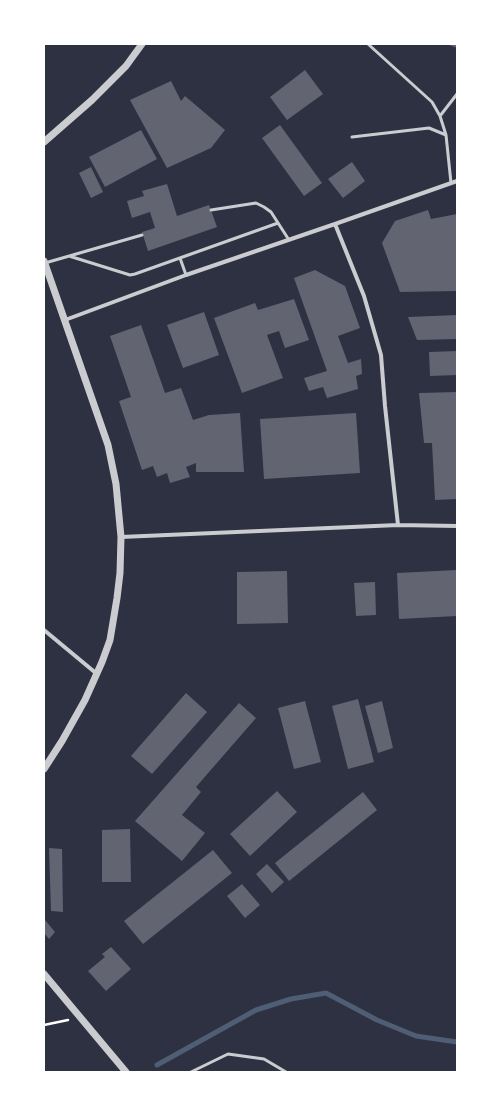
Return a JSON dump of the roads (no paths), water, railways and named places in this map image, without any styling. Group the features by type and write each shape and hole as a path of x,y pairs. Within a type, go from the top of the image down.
{"street":[{"path":"44,142 92,100 126,66 142,44"},
{"path":"65,320 186,275 457,181"},
{"path":"336,224 364,296 381,355 398,525"},
{"path":"44,262 108,445 116,484 121,537 120,573 110,640 85,700 44,769"},
{"path":"121,537 398,525 457,526"},
{"path":"44,630 97,674"},
{"path":"44,974 126,1072"}],"lane":[{"path":"368,44 432,102 440,116 446,135 451,184"},
{"path":"440,116 457,94"},
{"path":"352,136 429,128 446,135"},
{"path":"211,210 256,203 271,212 289,240"},
{"path":"69,256 130,275 278,223"},
{"path":"44,262 142,235"},
{"path":"180,258 186,275"},
{"path":"191,1072 228,1054 264,1059 286,1072"}],"waterway":[{"path":"157,1065 256,1010 291,999 326,993 377,1020 416,1036 457,1042"}]}
